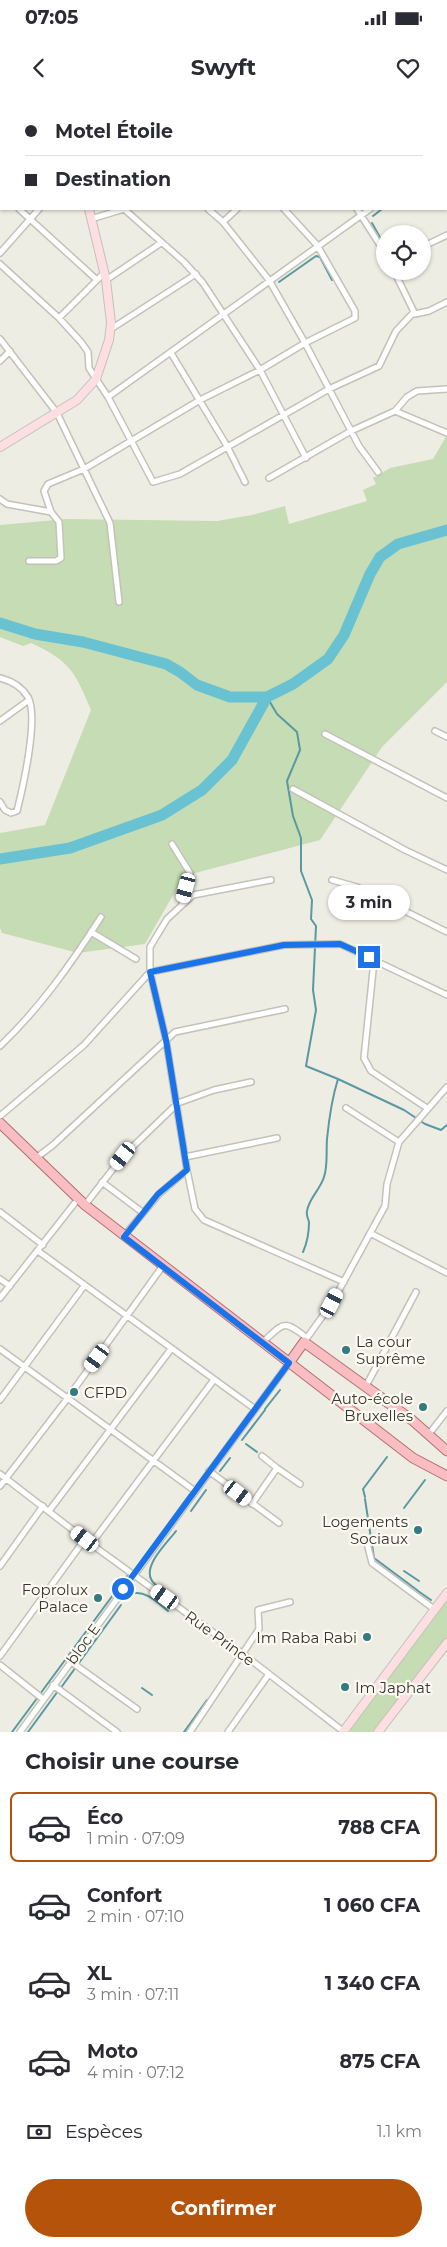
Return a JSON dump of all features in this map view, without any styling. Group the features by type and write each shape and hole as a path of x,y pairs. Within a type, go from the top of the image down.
{"main road":[{"path":"0,447 57,414 77,400 96,379 111,329 105,277 89,210"},
{"path":"0,1123 81,1202 124,1237 413,1458 447,1476"},
{"path":"289,1363 306,1340 429,1434 447,1451"},
{"path":"343,1732 447,1593"},
{"path":"378,1732 447,1643"}],"street":[{"path":"20,210 97,280"},
{"path":"0,252 38,210"},
{"path":"92,219 121,210"},
{"path":"125,210 196,274 260,370 306,458"},
{"path":"209,210 223,222 269,280 305,343 351,431 378,472"},
{"path":"223,222 236,210"},
{"path":"30,561 56,561 61,558 58,522 51,512 44,487 84,469 200,400 260,370 305,343 354,318 356,315 317,245 285,210"},
{"path":"358,210 376,238"},
{"path":"108,397 317,245 369,210"},
{"path":"431,244 447,236"},
{"path":"58,318 97,280 105,277 161,242"},
{"path":"0,264 58,318 88,352 88,366 108,397 153,482 180,474 329,389 379,366 396,331 414,312"},
{"path":"111,329 196,274"},
{"path":"398,280 414,312 418,314 447,302"},
{"path":"0,339 57,414 110,523 119,602"},
{"path":"0,361 10,351"},
{"path":"171,353 227,446 245,482"},
{"path":"269,478 351,431 395,411 407,397 417,391 447,389"},
{"path":"395,411 447,433"},
{"path":"0,498 7,504 51,512"},
{"path":"0,678 20,687 29,700 32,722 17,811 11,814 0,802"},
{"path":"0,721 29,700"},
{"path":"436,731 447,737"},
{"path":"325,734 447,798"},
{"path":"292,788 404,850 447,870"},
{"path":"172,844 190,872 182,904"},
{"path":"271,880 193,895 167,919 150,947 150,972 178,1103 187,1170 195,1209 204,1220 344,1282"},
{"path":"332,880 357,887 447,932"},
{"path":"0,1046 19,1028 48,993 101,917"},
{"path":"92,932 136,959"},
{"path":"0,1116 80,1049 150,972 284,945 340,944 349,946 374,961 447,995"},
{"path":"374,961 364,1058 371,1071 427,1108"},
{"path":"35,1158 54,1145 166,1040 181,1029 285,1009"},
{"path":"0,1298 81,1202 102,1182 128,1151 178,1103 214,1090 251,1082"},
{"path":"262,1342 285,1325 293,1327 306,1340 329,1308 385,1206 387,1184 399,1142 447,1087"},
{"path":"346,1108 399,1142"},
{"path":"185,1156 277,1138"},
{"path":"124,1237 158,1194 187,1170"},
{"path":"102,1182 142,1212"},
{"path":"0,1212 43,1245"},
{"path":"370,1233 447,1273"},
{"path":"38,1251 255,1409"},
{"path":"0,1486 67,1399 162,1266"},
{"path":"0,1279 10,1286"},
{"path":"0,1400 84,1286"},
{"path":"366,1386 416,1292"},
{"path":"0,1348 110,1431 195,1491"},
{"path":"49,1511 171,1349"},
{"name":"bloc E","path":"20,1732 289,1363"},
{"path":"91,1544 214,1381"},
{"path":"429,1434 447,1411"},
{"path":"262,1456 300,1484"},
{"path":"252,1504 276,1468"},
{"path":"209,1471 279,1523"},
{"name":"Rue Prince","path":"0,1474 133,1575 244,1654 343,1732"},
{"path":"0,1566 43,1506"},
{"path":"0,1656 85,1539"},
{"path":"367,1543 372,1563 434,1609"},
{"path":"190,1732 259,1629 258,1610 290,1602"},
{"path":"70,1661 137,1709"},
{"path":"0,1665 43,1699"},
{"path":"228,1732 269,1674"},
{"path":"53,1685 117,1732"}],"green space":[{"path":"447,435 447,682 382,747 320,840 184,876 145,944 78,953 2,933 0,928 0,833 45,825 91,710 75,677 63,662 31,643 23,646 0,637 0,525 66,519 217,521 252,515 285,506 289,524 367,501 363,490 376,484 373,478 390,468 433,459"},
{"path":"447,1594 447,1642 378,1732 350,1732 352,1720"}],"waterway":[{"path":"373,216 381,210"},
{"path":"372,223 376,230"},
{"path":"279,282 316,256 320,257 332,280"},
{"path":"0,623 35,634 83,642 166,664 197,685 230,697 267,697 293,684 328,659 344,635 370,574 380,557 398,544 447,530"},
{"path":"267,697 277,714 297,732 300,750 287,781 293,816 301,838 301,871 312,900 311,919 316,926 313,990 316,1010 306,1066 338,1079 332,1101 325,1172 322,1182 308,1206 309,1230 303,1252"},
{"path":"0,859 70,848 162,815 202,790 232,760 267,697"},
{"path":"338,1079 404,1110 425,1124 441,1130 447,1125"},
{"path":"265,1409 280,1390"},
{"path":"242,1440 265,1410"},
{"path":"246,1444 257,1452"},
{"path":"365,1497 363,1489 387,1457"},
{"path":"220,1471 230,1458"},
{"path":"404,1508 425,1480"},
{"path":"191,1511 206,1490"},
{"path":"365,1499 374,1558 417,1590"},
{"path":"169,1595 154,1584 150,1573 154,1560 176,1531"},
{"path":"404,1571 419,1581"},
{"path":"40,1694 127,1576"},
{"path":"418,1591 431,1600"},
{"path":"131,1594 141,1593 146,1595 168,1611"},
{"path":"60,1689 121,1605"},
{"path":"142,1688 152,1695"},
{"path":"28,1732 58,1691"},
{"path":"12,1732 38,1697"},
{"path":"184,1732 207,1700"}],"place":[{"name":"La cour Suprême","path":"346,1350"},
{"name":"CFPD","path":"74,1392"},
{"name":"Auto-école Bruxelles","path":"423,1407"},
{"name":"Logements Sociaux","path":"418,1530"},
{"name":"Foprolux Palace","path":"98,1598"},
{"name":"Im Raba Rabi","path":"367,1637"},
{"name":"Im Japhat","path":"345,1687"}],"route":[{"path":"123,1589 289,1363 124,1237 158,1194 187,1170 178,1103 150,972 284,945 312,943 349,946 369,957"}]}
